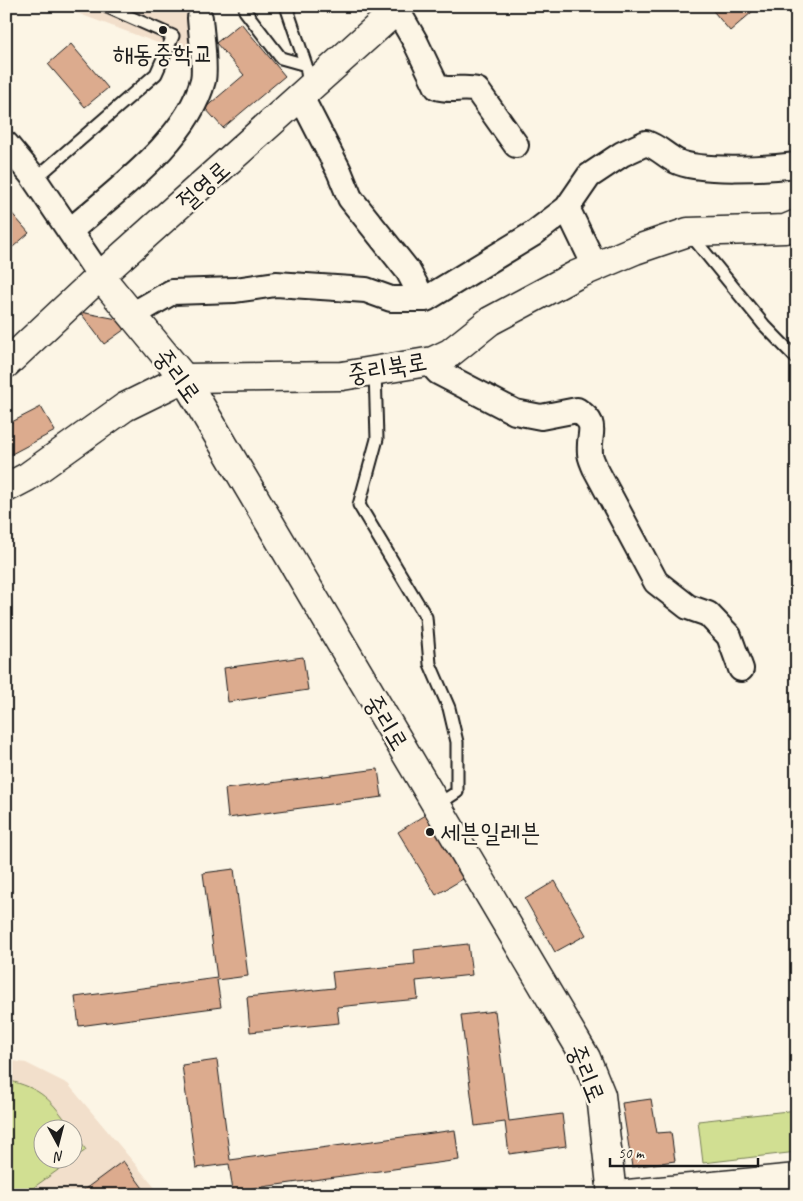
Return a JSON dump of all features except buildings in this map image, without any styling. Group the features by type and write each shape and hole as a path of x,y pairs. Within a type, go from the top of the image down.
{"main road":[{"name":"절영로","path":"6,364 305,84 399,8"},
{"name":"중리북로","path":"6,488 27,477 125,407 184,378 342,376 428,362 450,353 490,321 595,266 635,250 688,232 785,229 797,224"},
{"name":"중리로","path":"100,276 184,378 586,1058 601,1095 612,1195"},
{"path":"617,1195 797,1178"}],"street":[{"path":"399,8 437,87 445,90 468,87 477,90 516,145"},
{"path":"70,231 172,140 194,101 204,78 200,18"},
{"path":"305,84 350,198 408,271 423,299"},
{"path":"132,315 172,292 226,291 276,284 366,290 391,299 423,299 446,288 533,234 567,208 589,176 622,154 646,143 656,146 677,161 694,166 779,167 797,165"},
{"path":"6,144 35,180 100,276"},
{"path":"567,208 595,266"},
{"path":"428,362 438,372 515,412 541,416 577,410 588,417 592,427 590,453 595,468 656,582 688,607 708,614 729,636 741,670"}],"lane":[{"path":"35,180 156,74 173,36 105,6"},
{"path":"286,6 305,84"},
{"path":"245,11 281,58 305,84"},
{"path":"688,232 764,325 797,359"},
{"path":"375,370 377,439 359,505 426,617 430,664 449,708 456,742 458,792 437,805"}],"shaded area":[{"name":"해동중학교","path":"58,6 214,6 190,55"},
{"path":"6,1060 26,1063 68,1084 161,1195 6,1195"}],"green space":[{"path":"6,1080 37,1091 51,1103 63,1118 32,1118 32,1168 61,1168 23,1195 6,1195"},
{"path":"797,1110 797,1152 703,1163 698,1121"},
{"path":"82,1144 86,1150 82,1153"}],"place":[{"name":"해동중학교","path":"163,30"},
{"name":"세븐일레븐","path":"430,832"}]}
